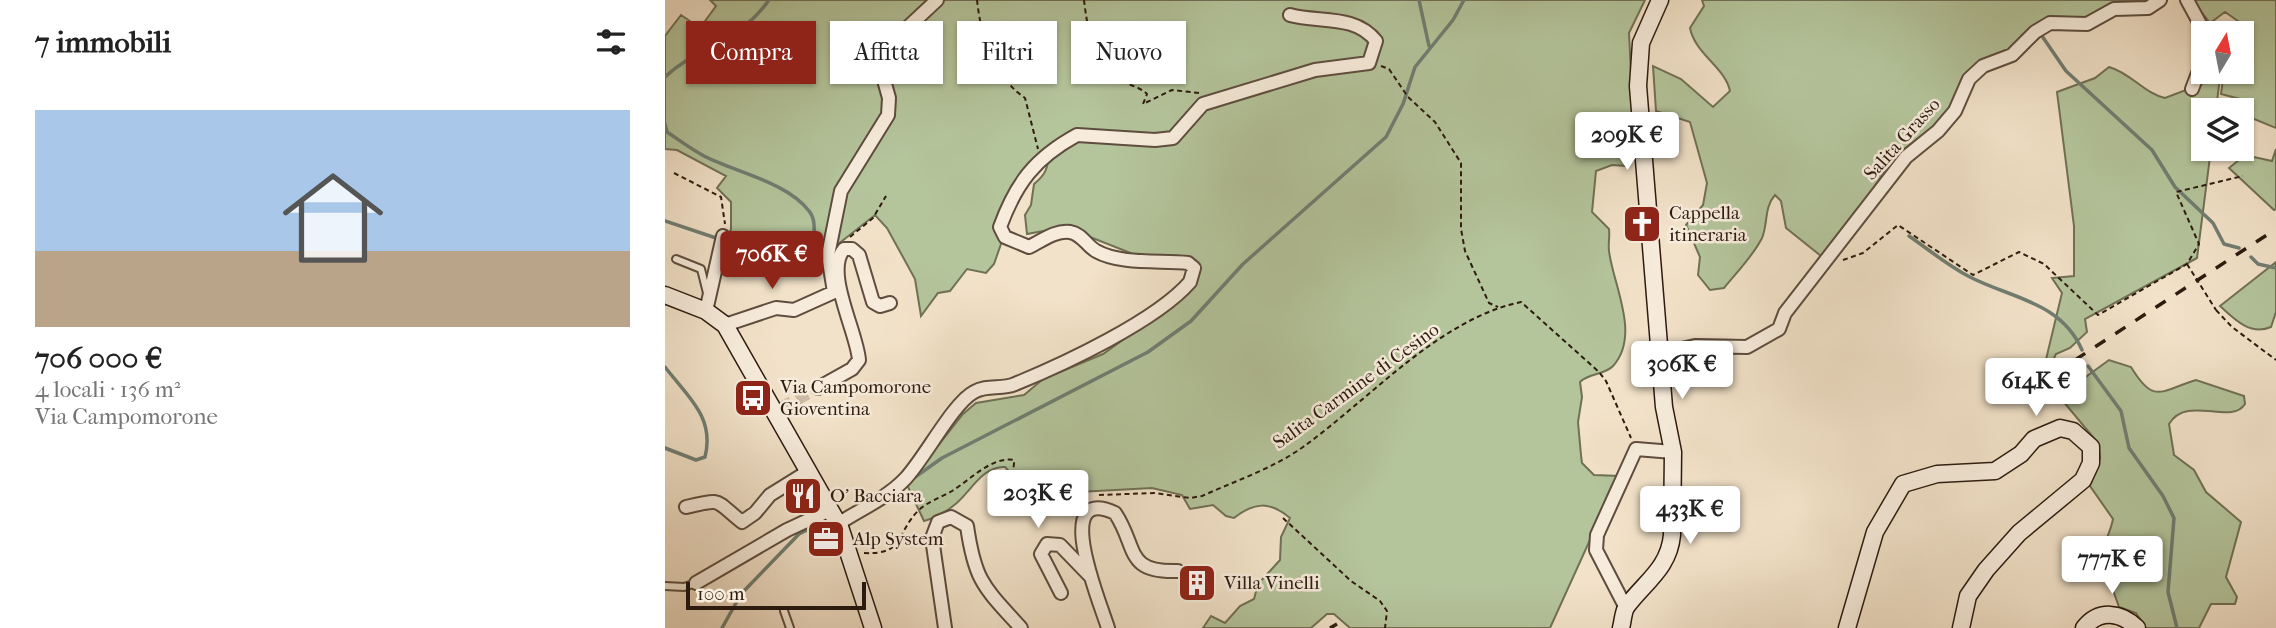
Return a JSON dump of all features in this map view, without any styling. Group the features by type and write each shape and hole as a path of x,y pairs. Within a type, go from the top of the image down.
{"street":[{"path":"725,326 776,307 794,310 832,295 834,285 828,255 841,191 888,115 889,98 882,65 885,53 891,43 925,15 937,0"},
{"path":"1622,628 1626,607 1663,566 1671,548 1672,452 1664,407 1638,86 1641,43 1660,0"},
{"name":"Salita Grasso","path":"1660,354 1695,345 1747,347 1779,329 1785,313 1906,157 1938,131 1955,111 1969,79 1983,66 2012,55 2035,32 2050,23 2087,24 2114,9 2148,8 2160,0"},
{"path":"2187,0 2198,21"},
{"path":"696,583 787,530 834,517 903,481 933,444 959,403 973,392 986,387 1012,386 1105,342 1190,282 1194,268 1188,263 1127,259 1096,251 1079,235 1068,232 1053,234 1030,247 1005,237 1000,227 1013,192 1045,158 1077,135 1155,140 1173,138 1196,109 1220,98 1315,70 1369,63 1376,40 1363,29 1346,22 1290,15"},
{"path":"2192,89 2194,84"},
{"path":"707,307 723,236"},
{"path":"823,385 852,369 859,360 840,284 837,261 844,249 852,249 859,255 873,302 880,306 890,303"},
{"path":"665,295 707,307 725,326 777,410 807,472 834,517 873,628"},
{"path":"1847,628 1875,532 1903,484 1937,474 1995,471 2021,454 2033,439 2060,428 2073,431 2091,447 2091,463 2083,480 2019,533 1986,570 1968,596 1961,628"},
{"path":"1626,607 1596,550 1597,535 1636,449 1672,452"},
{"path":"686,507 714,500 727,505 742,522 755,513 770,495 807,472"},
{"path":"1108,628 1081,527 1083,519 1097,509 1115,513 1132,555 1142,565 1157,572 1178,571"},
{"path":"945,628 932,538 938,522 951,517 967,526 975,573 1021,628"},
{"path":"1061,593 1041,554 1040,550 1047,544 1060,545 1093,579"},
{"path":"2084,628 2097,617 2108,614 2129,620 2137,628"}],"lane":[{"path":"675,259 701,269 707,307"},
{"path":"665,586 677,587 696,583"},
{"path":"783,611 790,628"}],"path":[{"path":"978,0 985,39 996,66 1009,87 1025,98 1035,134 1035,145 1045,158"},
{"path":"1084,0 1088,27 1101,59 1118,79 1147,94 1143,104 1172,90 1220,98"},
{"path":"1369,63 1389,69 1408,97 1435,122 1461,163 1459,208 1465,251 1489,303 1499,308 1521,302 1599,372 1607,381 1636,449"},
{"path":"674,173 721,197 723,236"},
{"path":"1836,260 1849,260 1863,253 1898,225 1973,275 2019,253 2044,264 2098,315 2187,264 2199,244 2176,192 2243,176"},
{"path":"873,218 886,196"},
{"path":"718,256 780,271 808,267"},
{"path":"2187,264 2216,310 2232,327 2276,360"},
{"name":"Salita Carmine di Cesino","path":"856,553 882,554 894,548 919,510 986,467 1008,459 1014,460 1015,467 1004,488 1002,496 1006,501 1134,493 1172,498 1202,496 1293,454 1409,361 1475,319 1499,308"},
{"path":"1283,518 1351,581 1380,601 1387,611 1385,628"}],"green space":[{"path":"710,0 1645,0 1629,33 1635,153 1627,166 1612,165 1596,171 1592,212 1609,229 1609,251 1623,310 1625,340 1621,354 1613,366 1580,382 1582,397 1578,422 1582,463 1594,475 1619,476 1550,628 1350,628 1334,614 1327,614 1311,628 1203,628 1211,616 1225,623 1240,606 1254,599 1258,584 1280,560 1281,537 1290,518 1269,506 1255,506 1234,518 1226,516 1213,505 1190,509 1182,495 1152,488 1023,495 1016,492 1014,477 1005,467 989,471 950,508 924,521 907,485 963,414 976,403 1024,395 1043,379 1103,354 1188,293 1194,286 1197,271 1133,254 1065,227 1027,234 1025,215 1031,205 1034,184 1047,167 1049,153 1038,162 999,231 1001,244 994,264 986,273 967,269 950,291 938,293 921,316 915,279 887,228 875,215 818,260 792,265 773,264 742,254 728,237 731,229 731,202 717,188 726,176 677,150 665,149 665,36 681,15 690,21 686,21 686,84 816,84 816,21 705,21 716,6"},
{"path":"1702,0 2154,0 2090,20 2056,20 2012,50 1979,64 1946,117 1894,157 1826,260 1786,228 1781,201 1775,195 1769,205 1764,233 1754,251 1724,288 1710,290 1698,275 1700,257 1686,225 1703,205 1707,183 1690,122 1656,111 1653,66 1681,79 1713,107 1730,91 1727,82 1698,45 1690,28 1704,6"},
{"path":"2192,0 2276,0 2276,128 2254,119 2254,98 2236,98 2221,94 2222,84 2254,84 2254,21 2238,21 2225,12 2208,21"},
{"path":"2109,67 2165,98 2202,84 2219,84 2217,98 2191,98 2191,161 2209,161 2197,258 2085,319 2087,332 2070,348 2056,354 2049,368 2063,386 2076,384 2109,360 2131,367 2152,391 2166,391 2196,380 2244,396 2245,404 2238,410 2187,411 2177,415 2169,424 2174,455 2194,470 2206,492 2241,522 2226,577 2237,597 2235,604 2211,604 2199,628 2146,628 2136,613 2119,607 2113,590 2113,578 2106,571 2102,557 2113,519 2090,486 2100,458 2098,443 2042,376 2062,293 2052,278 2074,276 2074,226 2057,92 2095,78"},
{"path":"2276,149 2274,210 2229,168 2238,161 2254,161 2254,157 2272,161"},
{"path":"2276,262 2276,312 2271,327 2249,328 2220,306"}],"waterway":[{"path":"665,77 678,66 744,26 769,0"},
{"path":"1419,0 1429,46"},
{"path":"911,480 942,458 1148,352 1191,321 1243,264 1386,137 1403,104 1415,67 1453,20 1464,0"},
{"path":"2042,36 2066,71 2152,150 2175,187 2213,223 2224,244 2239,248"},
{"path":"665,124 667,132 704,156 788,192 813,218 814,242 805,252 795,257 773,258 726,242"},
{"path":"665,221 719,239"},
{"path":"1909,236 1968,276 2048,311 2073,334 2082,350"},
{"path":"2251,257 2258,264 2276,268"},
{"path":"2088,366 2121,411 2129,448 2163,496 2174,518 2168,592 2177,628"},
{"path":"665,367 697,408 703,419 707,443 705,457 696,460 665,448"},
{"path":"722,628 741,594 799,534 825,521"}],"tunnel":[{"path":"781,408 818,388"}],"railway":[{"path":"2055,373 2276,229"},
{"path":"1330,628 1337,624"}],"place":[{"name":"Cappella itineraria","path":"1642,224"},
{"name":"Via Campomorone Gioventina","path":"753,398"},
{"name":"O' Bacciara","path":"803,496"},
{"name":"Alp System","path":"826,539"},
{"name":"Villa Vinelli","path":"1197,583"}]}
